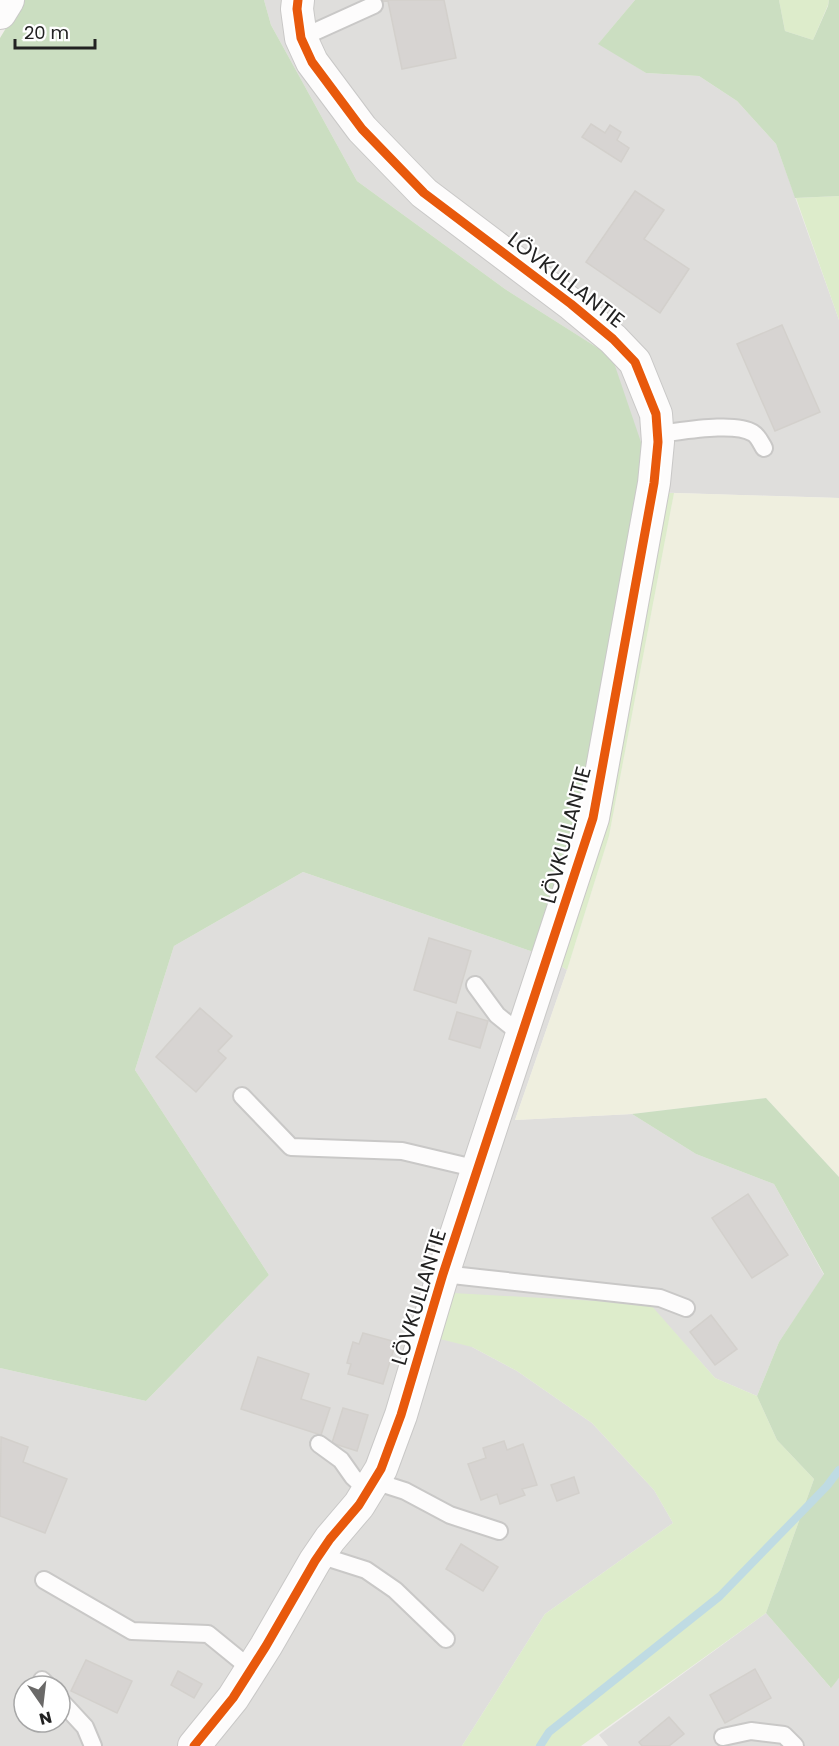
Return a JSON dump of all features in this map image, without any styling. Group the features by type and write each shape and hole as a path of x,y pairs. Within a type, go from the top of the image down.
{"street":[{"path":"0,13 8,0"},
{"name":"LÖVKULLANTIE","path":"197,1745 233,1698 320,1555 371,1486 381,1469 400,1415 443,1274 593,818 620,681 654,483 657,434 656,414 635,362 614,339 424,193 362,129 312,62 302,38 297,9 298,0"}],"lane":[{"path":"302,38 374,5"},
{"path":"657,434 719,428 743,429 754,433 764,448"},
{"path":"475,985 497,1015 523,1036"},
{"path":"242,1096 291,1147 402,1151 478,1170"},
{"path":"443,1274 660,1298 686,1308"},
{"path":"319,1443 340,1460 353,1477 371,1486 405,1491 450,1515 499,1531"},
{"path":"320,1555 366,1570 395,1590 446,1639"},
{"path":"44,1580 132,1631 208,1634 251,1669"},
{"path":"72,1713 85,1727 93,1746"},
{"path":"723,1737 751,1731 784,1735 795,1746"}],"shaded area":[{"path":"264,0 635,0 599,43 646,73 699,76 737,101 776,144 839,320 839,498 646,492 612,357 505,289 357,181 271,25"},
{"path":"303,872 545,956 567,970 515,1120 632,1114 696,1154 774,1184 824,1275 779,1342 757,1396 715,1378 649,1304 472,1347 517,1371 592,1423 654,1490 673,1523 545,1614 462,1746 0,1746 0,1368 146,1401 269,1275 135,1070 174,946"},
{"path":"766,1613 830,1687 839,1678 839,1746 608,1746 599,1735"}],"green space":[{"path":"23,0 264,0 271,25 357,181 505,289 612,357 645,454 588,812 545,956 303,872 174,946 135,1070 269,1275 146,1401 0,1368 0,38"},
{"path":"635,0 779,0 785,31 813,40 829,0 839,0 839,196 795,198 776,144 737,101 699,76 646,73 598,44"},
{"path":"779,0 829,0 813,40 785,31"},
{"path":"839,196 839,320 796,198"},
{"path":"660,493 674,493 609,836 567,970 558,964"},
{"path":"674,493 839,498 839,1177 766,1098 632,1114 515,1120 567,970 609,836"},
{"path":"766,1098 839,1177 839,1678 831,1688 766,1613 814,1479 777,1440 757,1396 779,1342 824,1274 774,1184 696,1154 632,1114"},
{"path":"453,1293 650,1304 715,1378 757,1396 777,1440 814,1479 766,1613 581,1746 462,1746 545,1614 673,1523 654,1490 592,1423 517,1371 472,1347 440,1339"}],"building":[{"path":"379,0 444,0 456,58 402,69 388,1 379,2"},
{"path":"591,124 605,133 610,125 621,132 617,140 629,148 621,162 582,137"},
{"path":"635,191 664,210 644,239 689,269 660,313 586,262"},
{"path":"782,325 820,412 775,431 737,344"},
{"path":"429,938 471,951 456,1003 414,990"},
{"path":"200,1008 232,1036 218,1051 226,1058 196,1092 156,1057"},
{"path":"457,1012 488,1021 480,1048 449,1039"},
{"path":"748,1194 788,1255 752,1278 712,1218"},
{"path":"711,1315 737,1349 715,1365 690,1332"},
{"path":"363,1333 396,1342 383,1384 348,1374 351,1364 347,1363 353,1342 359,1344"},
{"path":"258,1357 309,1374 301,1399 330,1408 321,1435 241,1409"},
{"path":"343,1408 368,1415 357,1451 332,1443"},
{"path":"1,1437 28,1447 23,1462 67,1479 45,1533 0,1516"},
{"path":"504,1441 507,1450 523,1444 537,1485 522,1489 525,1495 500,1504 497,1494 481,1500 468,1464 486,1458 483,1448"},
{"path":"574,1477 579,1493 557,1501 551,1485"},
{"path":"461,1544 498,1567 483,1591 446,1569"},
{"path":"86,1660 132,1681 117,1713 72,1691"},
{"path":"755,1669 771,1698 725,1723 710,1695"},
{"path":"178,1671 202,1684 194,1698 171,1685"},
{"path":"669,1717 684,1734 669,1746 642,1746 639,1742"}],"waterway":[{"path":"540,1746 549,1732 720,1596 827,1486 839,1470"}],"cycle path":[{"path":"194,1746 233,1698 315,1561 359,1505 381,1469 401,1415 443,1274 593,818 654,483 658,442 656,414 635,362 613,339 571,304 424,193 362,129 312,62 301,38 298,0"}]}
